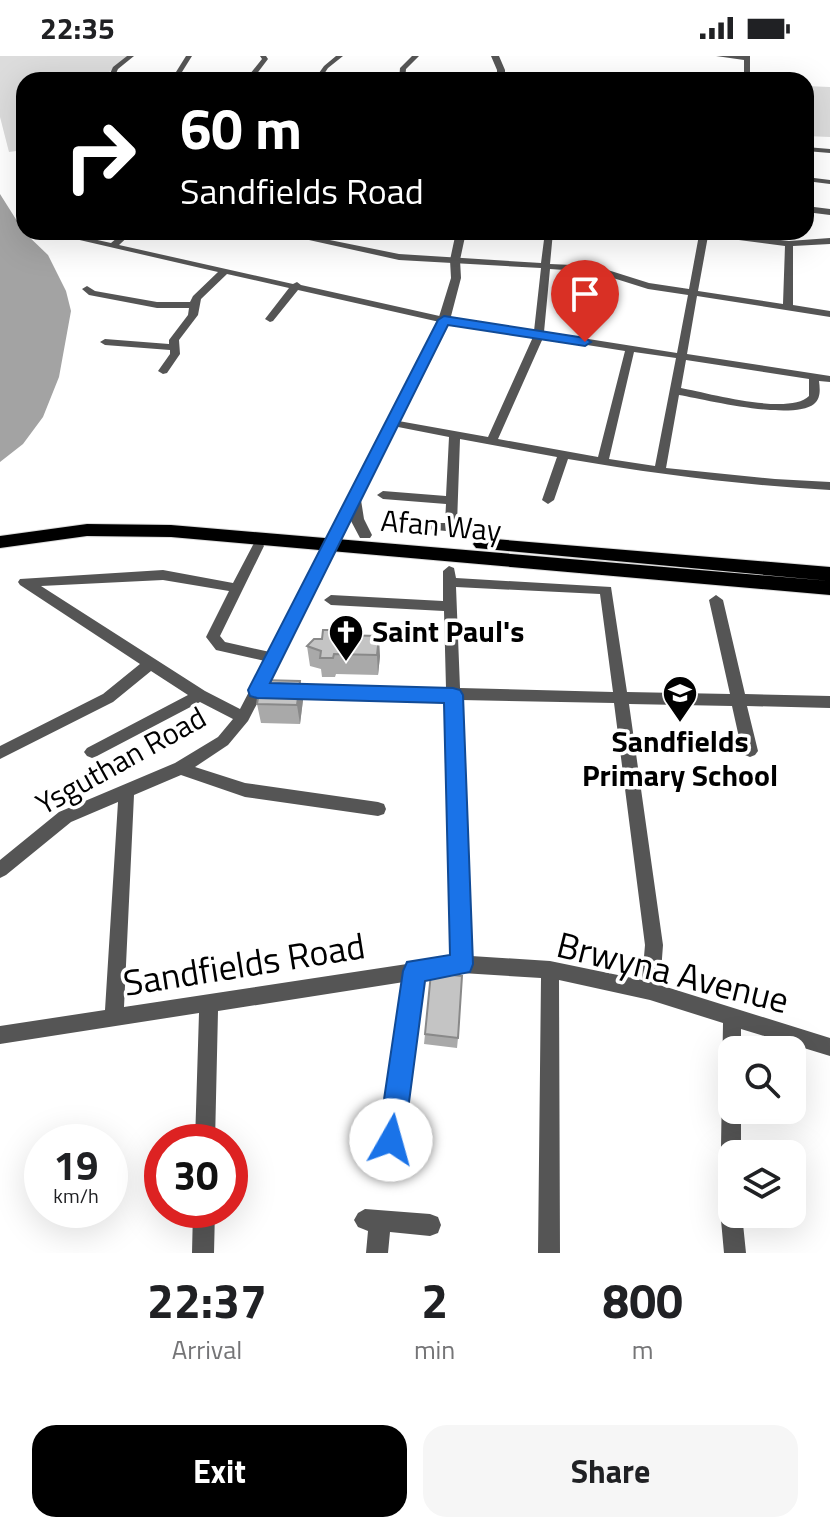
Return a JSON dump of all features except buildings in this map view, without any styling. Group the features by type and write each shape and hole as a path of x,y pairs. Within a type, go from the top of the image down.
{"main road":[{"name":"Afan Way","path":"0,532 54,522 156,518 830,588"},
{"name":"Afan Way","path":"0,542 118,529 335,538 365,535 830,574"}],"street":[{"path":"113,72 131,56"},
{"path":"254,72 265,59 263,56"},
{"path":"323,72 340,56"},
{"path":"403,72 416,56"},
{"path":"719,56 747,57"},
{"path":"86,240 444,320 830,379"},
{"path":"113,246 120,240"},
{"path":"316,240 399,257 595,269 634,283 830,314"},
{"path":"335,538 444,320 456,278 455,260 459,240"},
{"path":"492,440 539,335 548,240"},
{"path":"660,471 703,240"},
{"path":"758,240 789,244 830,241"},
{"path":"788,308 789,244"},
{"path":"171,367 175,354 174,340 193,315 196,298 226,270"},
{"path":"277,315 297,285"},
{"path":"87,293 157,305 194,305"},
{"path":"115,341 173,347"},
{"path":"603,462 630,349"},
{"path":"677,391 790,409 809,404 814,397 814,377"},
{"path":"393,423 660,471 772,485 830,486"},
{"path":"451,528 455,434"},
{"path":"548,500 564,454"},
{"path":"383,495 451,500"},
{"path":"355,501 357,519 365,535"},
{"path":"429,526 488,531"},
{"name":"Ysguthan Road","path":"1,867 65,817 180,768 223,741 243,717 335,538"},
{"path":"258,546 213,637 221,646 273,658"},
{"path":"237,588 163,575 25,582 200,695 243,717"},
{"path":"462,964 450,576 606,590 654,945 650,991"},
{"path":"331,600 451,606"},
{"path":"716,600 750,751"},
{"path":"0,753 108,698 151,663"},
{"path":"257,690 830,702"},
{"path":"92,752 200,695"},
{"path":"180,768 245,790 378,809"},
{"path":"114,1016 126,792"},
{"name":"Sandfields Road","path":"0,1035 462,964 499,968"},
{"name":"Brwyna Avenue","path":"499,968 550,970 650,991 830,1047"},
{"path":"549,1253 550,970"},
{"path":"391,1140 415,971"},
{"path":"206,1124 209,1003"},
{"path":"732,1017 731,1209 735,1253"},
{"path":"393,1118 416,1121"},
{"path":"377,1253 372,1220 430,1225"},
{"path":"203,1253 204,1228"}],"shaded area":[{"path":"0,56 127,56 109,72 16,72 16,151 9,152 0,117"},
{"path":"814,86 830,87 830,137 814,136"},
{"path":"0,194 16,219 16,240 32,240 48,255 66,291 71,311 59,377 43,417 23,444 0,462"}],"place":[{"name":"Saint Paul's","path":"346,663"},
{"name":"Sandfields Primary School","path":"680,724"}],"route":[{"path":"391,1140 415,971 462,964 453,695 257,690 361,490 368,470 444,320 585,342"}]}
